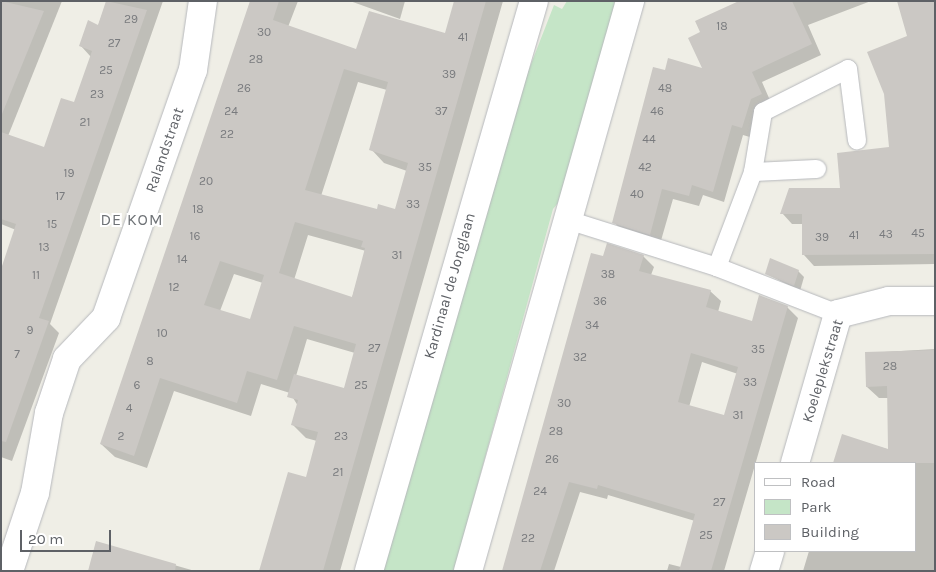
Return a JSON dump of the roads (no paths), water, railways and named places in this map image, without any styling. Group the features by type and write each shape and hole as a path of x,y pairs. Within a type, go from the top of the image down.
{"street":[{"name":"Ralandstraat","path":"9,571 35,493 48,413 67,359 106,318 193,70 203,1"},
{"name":"Kardinaal de Jonglaan","path":"369,571 534,1"},
{"path":"468,571 630,1"},
{"name":"Koeleplekstraat","path":"795,462 838,314 889,301 935,302"},
{"path":"764,571 770,552"}],"lane":[{"path":"717,267 753,172 763,112 848,69 857,140"},
{"path":"753,172 817,169"},
{"path":"568,220 717,267 838,314"}],"district":[{"name":"DE KOM","path":"132,220"}]}
